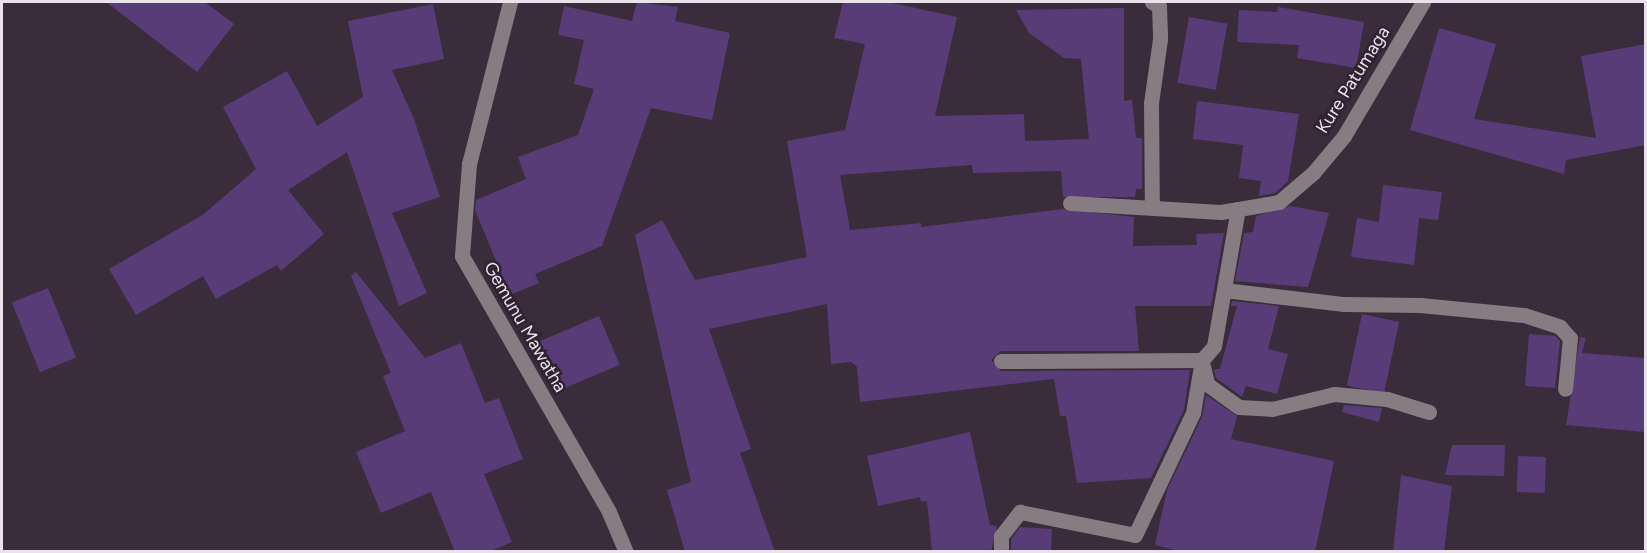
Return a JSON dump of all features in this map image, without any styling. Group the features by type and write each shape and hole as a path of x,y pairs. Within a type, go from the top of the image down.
{"street":[{"name":"Gemunu Mawatha","path":"510,2 469,164 462,256 609,512 626,552"},
{"path":"1152,2 1159,6 1160,39 1151,103 1152,208"},
{"name":"Kure Patumaga","path":"1070,202 1152,208 1238,209 1279,202 1313,173 1344,136 1423,2"},
{"path":"1001,552 1001,536 1020,512 1135,536 1194,413 1202,360 1214,346 1238,209"},
{"path":"1224,290 1344,304 1524,315 1560,327 1570,338 1565,389"},
{"path":"1001,361 1202,360"},
{"path":"1202,360 1207,384 1239,406 1272,409 1334,394 1387,399 1430,412"}],"building":[{"path":"106,2 205,2 234,24 197,72"},
{"path":"637,2 678,7 675,21 730,33 712,120 651,108 602,246 535,274 539,283 510,295 475,210 476,200 526,179 518,157 578,135 594,89 574,84 584,40 558,35 564,6 632,21"},
{"path":"843,2 888,2 957,17 935,116 1024,114 1025,141 1089,139 1081,59 1064,58 1029,33 1016,10 1124,8 1124,101 1132,100 1136,138 1142,138 1142,189 1136,189 1135,197 1063,197 1061,171 973,173 972,165 840,175 850,230 921,223 921,227 1063,209 1134,217 1133,246 1197,245 1196,234 1224,233 1211,306 1135,306 1139,351 1001,351 991,360 1001,371 1190,370 1184,410 1151,478 1077,483 1066,416 1060,416 1054,379 860,402 857,367 851,362 831,364 827,304 709,329 751,449 740,453 775,552 685,552 667,490 691,482 635,235 662,220 695,280 807,257 787,141 845,130 865,44 834,38"},
{"path":"433,4 444,59 392,70 414,119 440,197 392,213 427,293 399,306 347,152 288,190 324,234 281,271 277,265 216,299 203,276 136,315 109,269 204,214 256,169 223,107 287,71 317,126 363,97 348,21"},
{"path":"1278,7 1364,22 1356,68 1297,58 1299,45 1237,42 1239,10 1277,12"},
{"path":"1189,17 1227,24 1216,90 1177,83"},
{"path":"1439,28 1496,44 1474,119 1596,138 1581,56 1646,44 1646,145 1566,160 1564,174 1410,130"},
{"path":"1197,101 1299,114 1288,181 1275,193 1259,196 1261,181 1239,178 1243,145 1193,139"},
{"path":"1383,185 1442,192 1438,220 1419,218 1414,265 1351,257 1357,218 1379,222"},
{"path":"1290,206 1329,213 1308,287 1235,281 1244,233 1253,232 1256,216"},
{"path":"356,272 425,358 461,343 485,403 499,398 523,459 484,474 512,542 489,552 455,552 431,492 381,513 356,452 405,431 383,376 391,373 351,276"},
{"path":"48,288 76,358 40,372 12,303"},
{"path":"1232,301 1279,306 1268,349 1288,354 1277,394 1246,386 1242,397 1216,378 1214,369 1220,369 1237,306 1231,306"},
{"path":"1362,314 1399,322 1384,393 1347,385"},
{"path":"599,316 620,365 558,391 537,342"},
{"path":"1529,334 1555,336 1560,341 1555,388 1525,386"},
{"path":"1580,337 1586,338 1582,353 1646,358 1646,432 1566,425"},
{"path":"1206,395 1237,416 1231,439 1334,461 1315,552 1182,552 1155,545 1167,490 1202,417"},
{"path":"1344,405 1382,408 1379,422 1342,412"},
{"path":"970,432 990,525 997,526 991,552 932,552 927,501 921,502 920,497 878,506 867,456"},
{"path":"1452,445 1505,445 1504,476 1445,475"},
{"path":"1518,456 1546,457 1545,493 1517,492"},
{"path":"1401,475 1452,486 1444,552 1393,552"},
{"path":"1020,527 1052,529 1051,552 1011,552 1011,539"}]}
